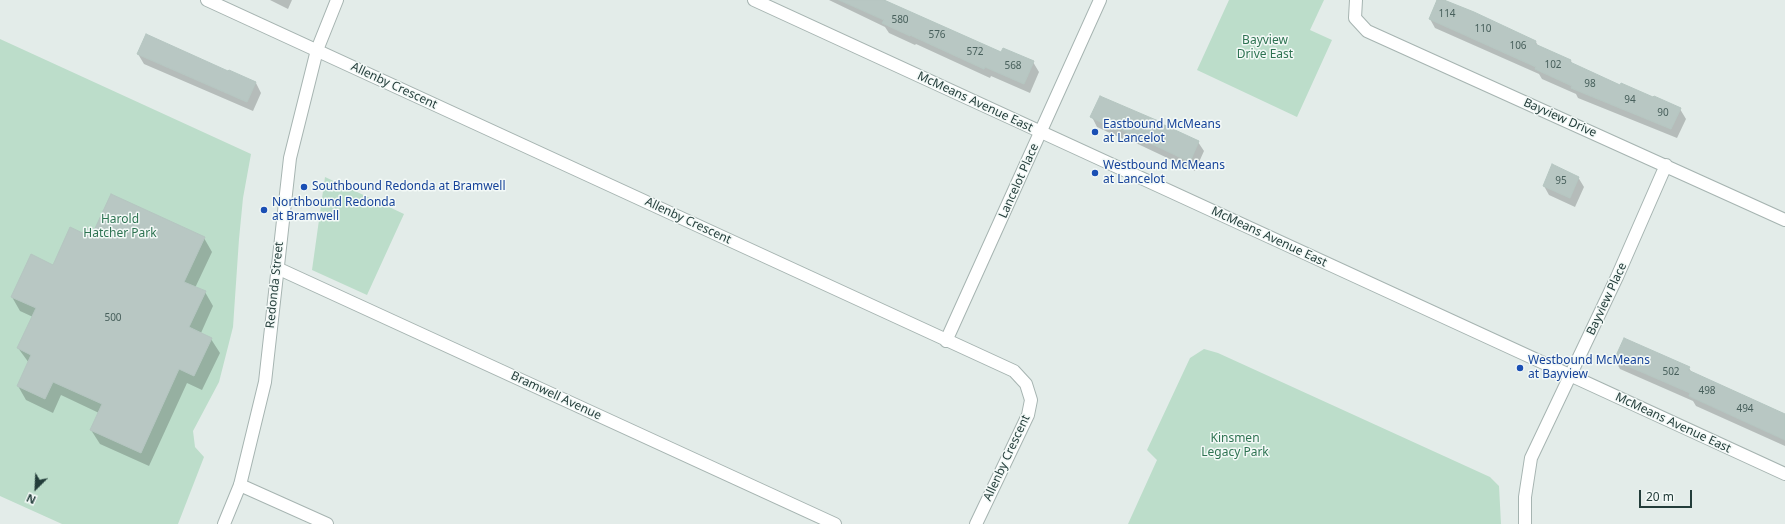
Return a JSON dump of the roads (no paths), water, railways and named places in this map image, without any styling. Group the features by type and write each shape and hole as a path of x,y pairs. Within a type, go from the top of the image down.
{"street":[{"name":"Allenby Crescent","path":"207,0 1014,372 1026,384 1031,400 1028,415 976,524"},
{"name":"Redonda Street","path":"224,524 240,485 265,382 290,158 316,50 337,0"},
{"name":"McMeans Avenue East","path":"754,0 1785,474"},
{"name":"Lancelot Place","path":"946,341 1100,0"},
{"name":"Bayview Drive","path":"1356,0 1355,18 1368,31 1785,220"},
{"name":"Bayview Place","path":"1525,524 1524,497 1531,458 1617,277 1666,165"},
{"name":"Bramwell Avenue","path":"277,268 835,524"},
{"path":"240,485 327,524"}],"place":[{"name":"Eastbound McMeans at Lancelot","path":"1095,132"},
{"name":"Westbound McMeans at Lancelot","path":"1095,173"},
{"name":"Southbound Redonda at Bramwell","path":"304,187"},
{"name":"Northbound Redonda at Bramwell","path":"264,210"},
{"name":"Westbound McMeans at Bayview","path":"1520,368"}],"park label":[{"name":"Bayview Drive East","path":"1265,48"},
{"name":"Harold Hatcher Park","path":"120,227"},
{"name":"Kinsmen Legacy Park","path":"1235,446"}]}
